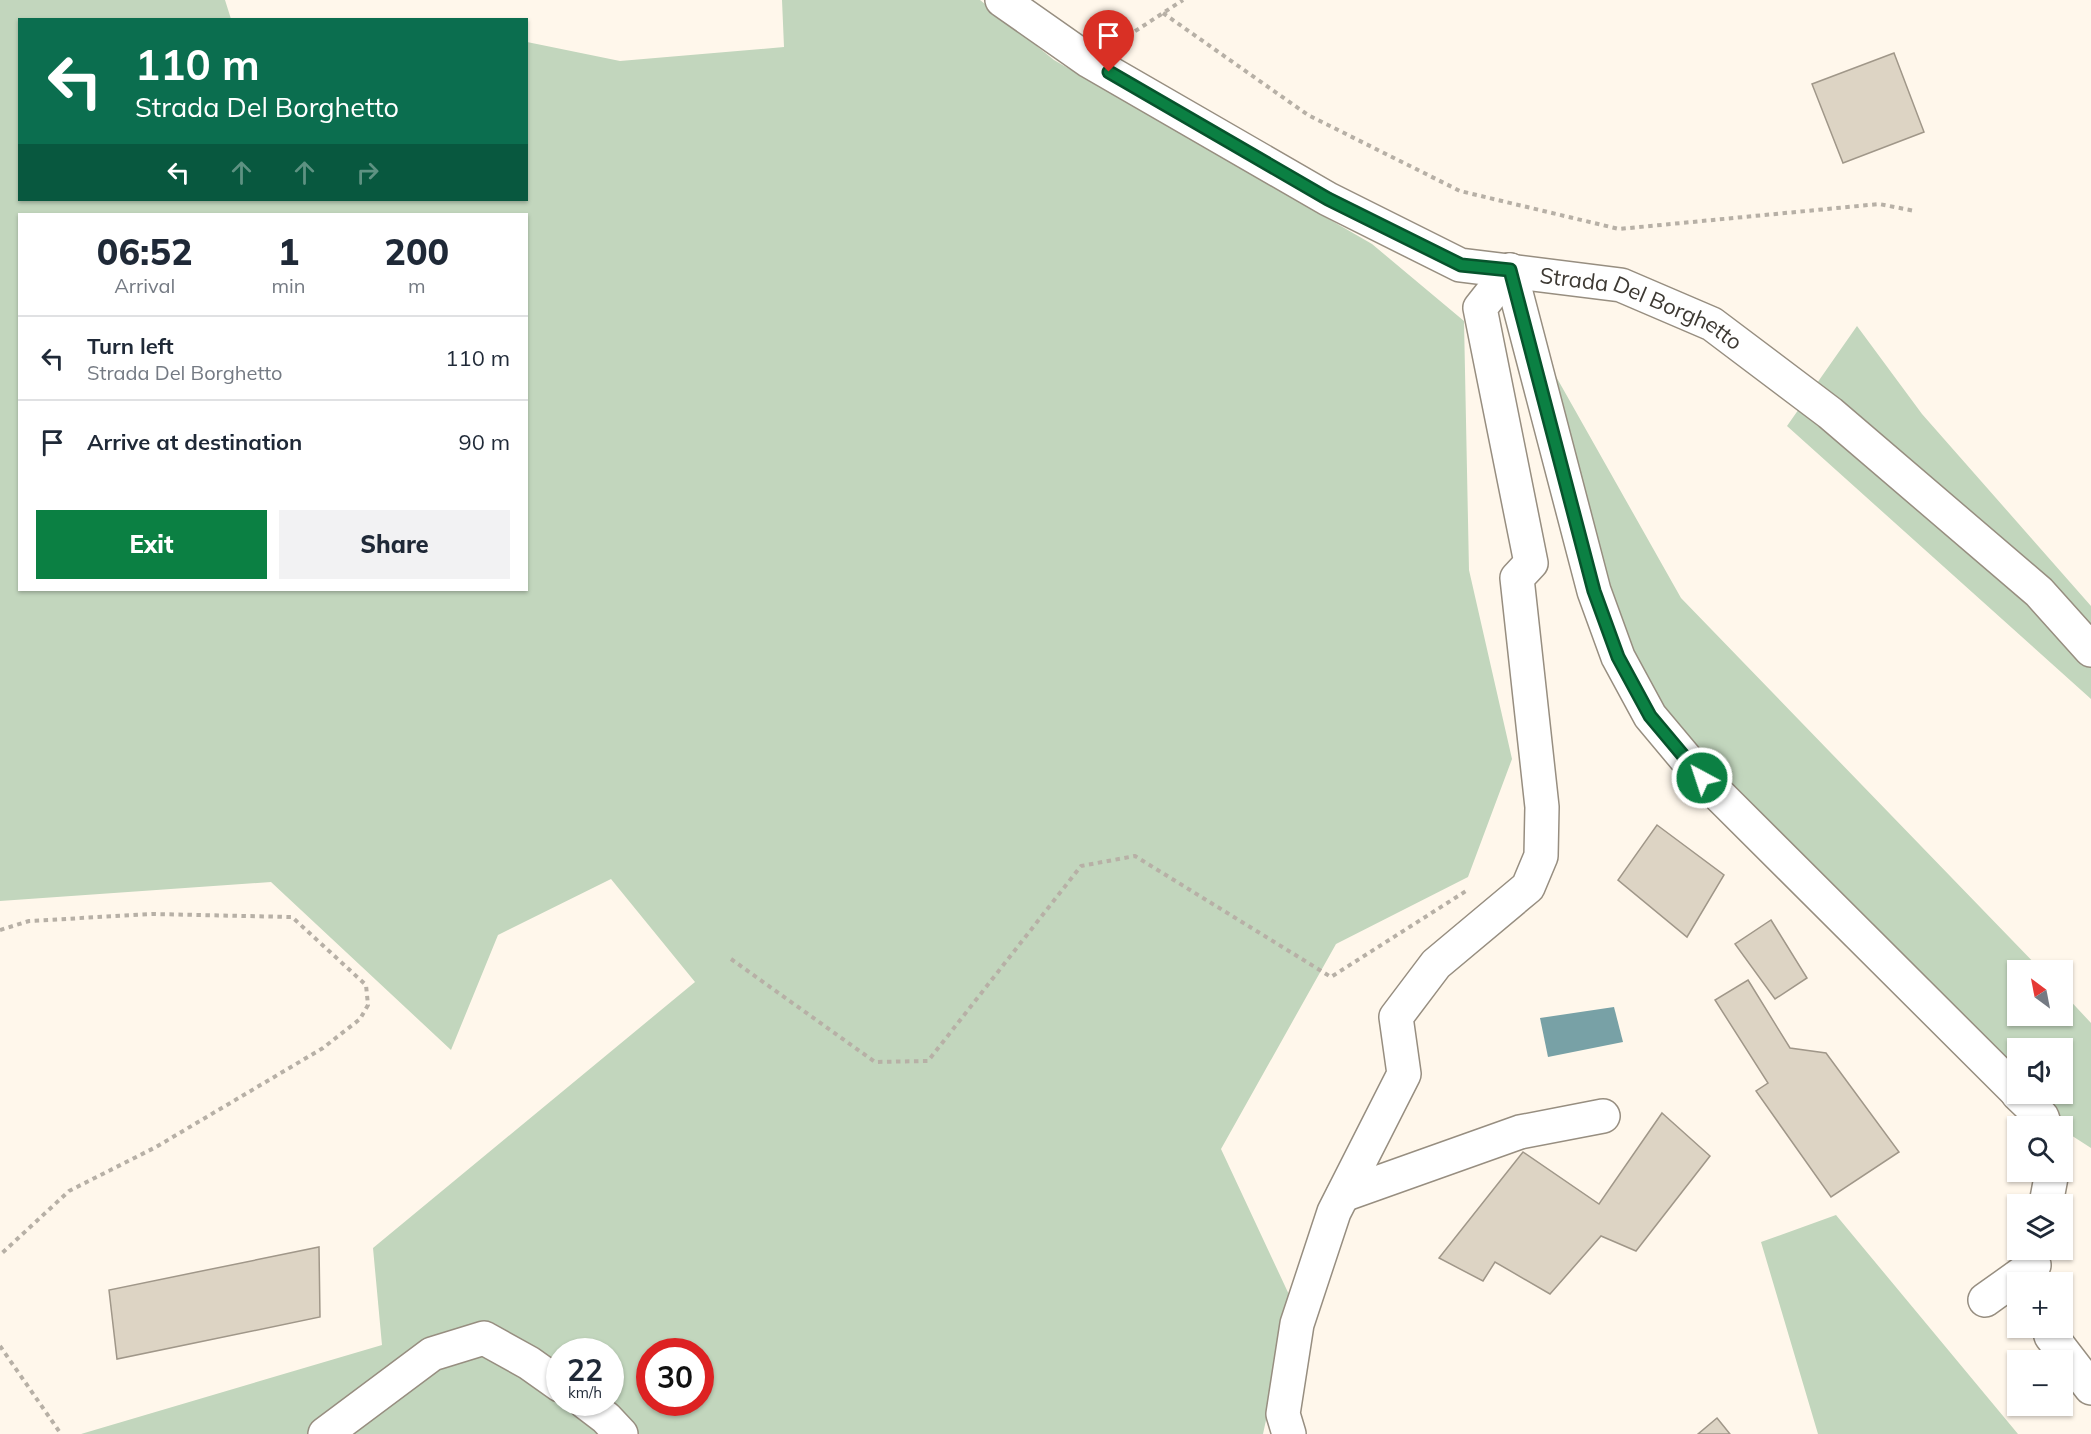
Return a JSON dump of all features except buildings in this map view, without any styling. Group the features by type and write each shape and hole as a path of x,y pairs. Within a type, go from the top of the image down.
{"street":[{"name":"Strada Del Borghetto","path":"1002,0 1089,61 1328,199 1450,260 1461,265 1621,285 1712,324 1830,413 2021,576 2039,592 2091,650"},
{"path":"1510,270 1594,591 1618,657 1650,716 1702,778 2007,1082"},
{"path":"1289,1434 1283,1414 1297,1324 1334,1212 1404,1074 1396,1017 1436,964 1528,887 1541,856 1542,807 1517,578 1531,563 1480,308 1510,270"},
{"path":"2029,1104 2041,1116"},
{"path":"1343,1195 1520,1132 1603,1116"},
{"path":"1985,1300 2037,1266"},
{"path":"325,1434 432,1354 483,1338 546,1375"},
{"path":"2053,1338 2091,1388"},
{"path":"603,1416 621,1434"}],"path":[{"path":"1089,61 1183,0"},
{"path":"1163,13 1308,115 1460,191 1619,229 1879,204 1915,211"},
{"path":"730,959 875,1062 928,1061 1081,866 1135,856 1331,977 1475,885"},
{"path":"0,930 29,921 152,914 292,917 366,985 368,1005 360,1019 323,1048 156,1147 69,1191 0,1254"},
{"path":"0,1346 61,1434"}],"green space":[{"path":"0,0 225,0 231,18 18,18 18,201 528,201 528,42 620,61 784,47 782,0 980,0 1054,60 1372,244 1464,321 1469,570 1512,759 1468,877 1336,944 1221,1149 1292,1301 1263,1434 81,1434 382,1345 373,1248 695,982 611,879 498,935 451,1050 271,882 0,901"},
{"path":"1523,318 1681,598 2031,960 2007,960 2007,1026 2073,1026 2073,1004 2091,1023 2091,1148 2073,1136 2073,1116 2045,1116 2030,1104 2073,1104 2073,1038 2007,1038 2007,1083 1650,716"},
{"path":"1857,326 1922,414 2091,606 2091,699 1787,426"},
{"path":"1836,1215 2018,1434 1818,1434 1761,1242"}],"water":[{"path":"1614,1007 1623,1042 1548,1057 1540,1018"}],"route":[{"path":"1109,72 1328,199 1461,265 1510,270 1594,591 1618,657 1650,716 1702,778"}]}
